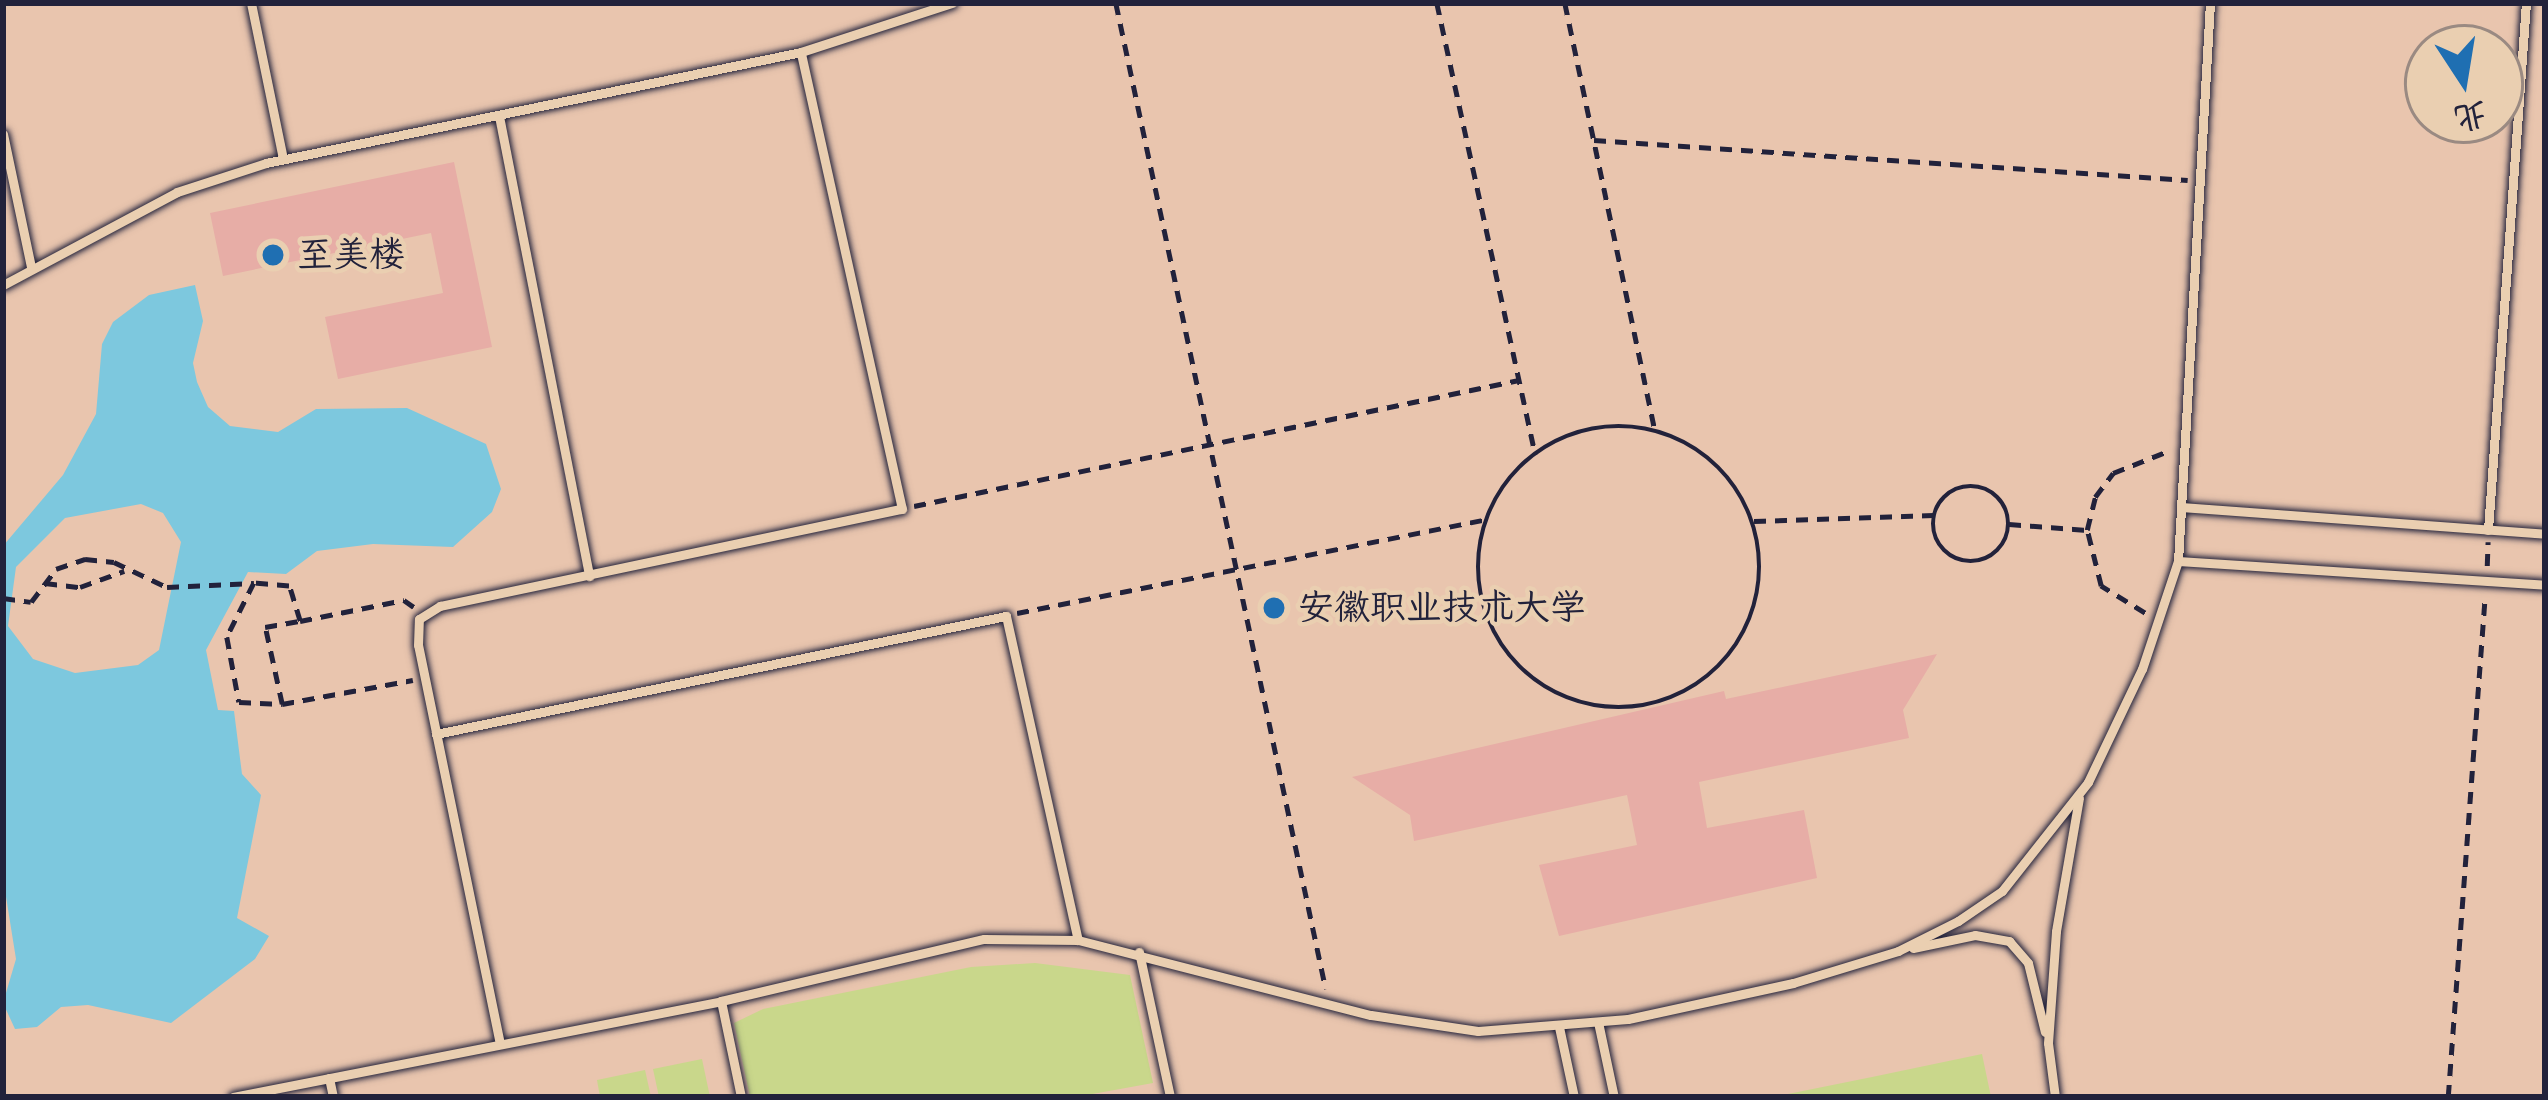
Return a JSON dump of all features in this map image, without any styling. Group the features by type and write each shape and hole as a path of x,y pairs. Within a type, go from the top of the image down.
{"lane":[{"path":"251,3 283,159"},
{"path":"3,285 177,193 283,159 801,52 952,3"},
{"path":"1898,951 2002,891 2080,792 2162,619 2178,561 2210,3"},
{"path":"2488,530 2525,3"},
{"path":"500,1044 416,634 424,614 902,508 801,52"},
{"path":"500,116 589,576"},
{"path":"3,134 31,267"},
{"path":"2181,507 2545,534"},
{"path":"2178,561 2545,585"},
{"path":"436,734 1006,616 1078,940"},
{"path":"2048,1043 2080,792"},
{"path":"233,1097 721,1000 984,939 1078,940 1430,1026 1559,1027 1792,983 1898,951 1975,935 2009,940 2028,963 2056,1097"},
{"path":"1139,952 1170,1097"},
{"path":"721,1000 741,1097"},
{"path":"1598,1022 1614,1097"},
{"path":"1559,1027 1574,1097"},
{"path":"329,1078 333,1097"}],"path":[{"path":"1116,3 1329,1004"},
{"path":"1437,3 1535,454"},
{"path":"1565,3 1654,430"},
{"path":"1594,140 2200,181"},
{"path":"902,508 1520,380"},
{"path":"1599,427 1654,430 1715,464 1753,521 1758,589 1731,652 1665,700 1611,707 1546,687 1497,639 1478,587 1486,519 1505,482 1535,454 1599,427"},
{"path":"2162,619 2101,586 2087,530 2095,497 2113,473 2184,448"},
{"path":"1969,487 2001,501 2008,524 1994,554 1960,561 1935,538 1934,515 1947,495 1969,487"},
{"path":"1753,521 1934,515"},
{"path":"1006,616 1486,519"},
{"path":"2008,524 2087,530"},
{"path":"2448,1097 2488,530"},
{"path":"3,598 31,602 45,583 73,561 105,559 167,587 289,586 300,621"},
{"path":"45,583 80,587 126,569"},
{"path":"254,584 227,637 239,702 282,704 424,677"},
{"path":"282,704 265,627 404,600 424,614"}],"shaded area":[{"name":"安徽职业技术大学","path":"3,3 2545,3 2545,1097 3,1097"}],"green space":[{"path":"1035,963 1130,975 1153,1083 1076,1097 750,1097 734,1023 763,1009 971,967"},
{"path":"1982,1054 1991,1097 1773,1097 1872,1077"},
{"path":"702,1059 710,1097 659,1097 653,1069"},
{"path":"645,1070 651,1097 600,1097 597,1080"}],"water":[{"path":"195,285 203,321 193,363 197,382 208,407 230,426 278,432 316,409 407,408 486,444 501,489 492,512 453,547 373,544 317,551 286,574 248,572 206,650 218,710 234,711 242,774 261,795 237,918 269,936 255,959 171,1023 88,1005 61,1007 37,1027 15,1029 3,1003 16,959 3,878 3,546 63,475 96,414 102,344 113,322 149,295","holes":["141,504 163,513 181,542 159,650 138,665 75,673 33,659 8,626 16,567 65,518"]}],"building":[{"name":"至美楼","path":"454,162 492,347 338,379 325,317 443,293 431,233 223,276 210,213"},
{"path":"1937,654 1903,710 1909,738 1699,782 1707,828 1804,810 1817,878 1559,936 1539,865 1637,845 1627,795 1414,841 1410,815 1352,777 1724,691 1726,699"}],"place":[{"name":"至美楼","path":"273,255"},
{"name":"安徽职业技术大学","path":"1274,608"}]}
